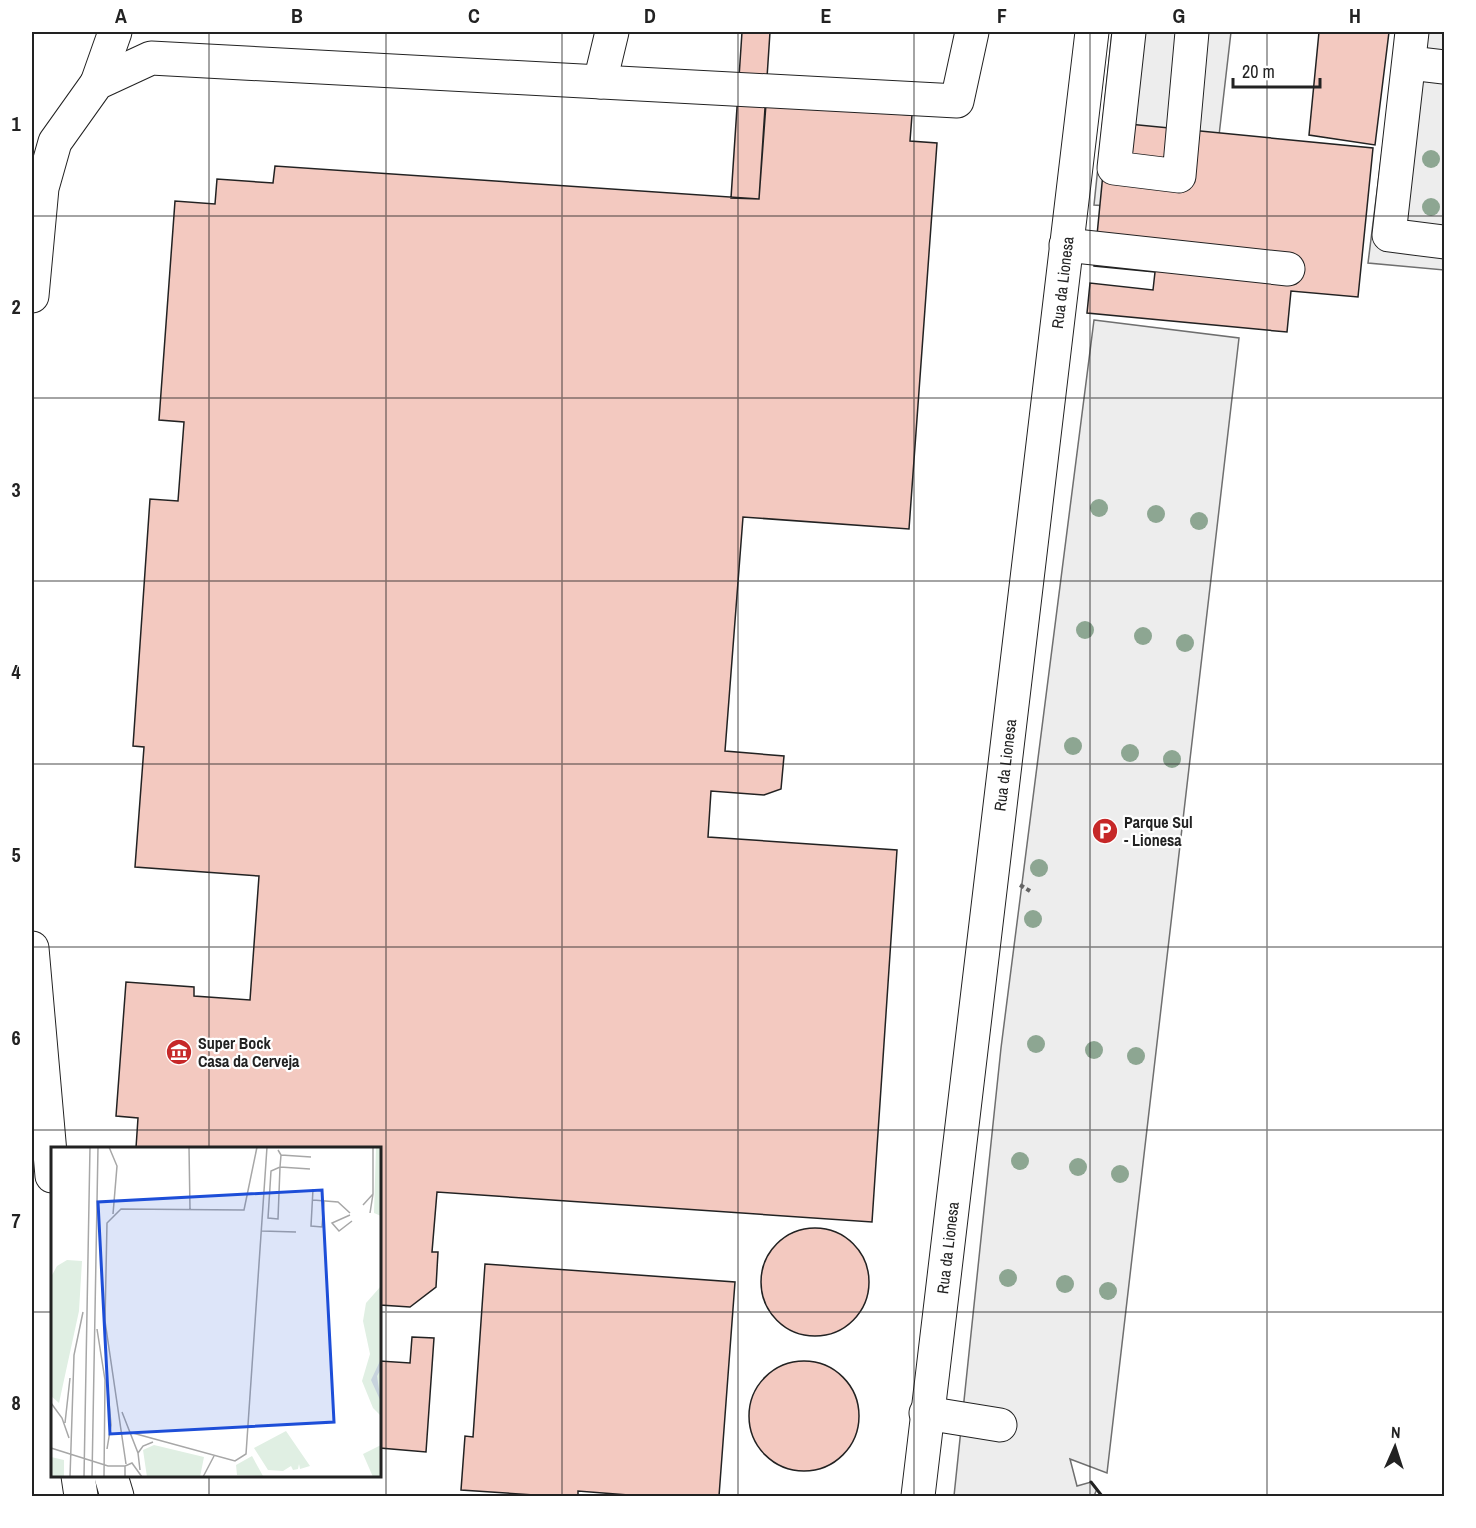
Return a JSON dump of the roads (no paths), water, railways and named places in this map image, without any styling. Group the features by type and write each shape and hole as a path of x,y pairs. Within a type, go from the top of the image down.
{"street":[{"path":"32,296 42,188 56,142 97,83 115,32"},
{"path":"600,82 612,32"},
{"path":"97,83 151,58 957,101 972,32"},
{"name":"Rua da Lionesa","path":"918,1497 926,1413 1092,32"},
{"path":"1130,32 1114,168 1179,176 1192,32"},
{"path":"1444,67 1411,47 1389,235 1444,242"},
{"path":"1066,245 1288,269"},
{"path":"32,948 51,1165"},
{"path":"926,1413 1000,1425"},
{"path":"78,1477 81,1497"},
{"path":"111,1477 117,1497"}],"place":[{"name":"Parque Sul - Lionesa","path":"1105,831"},
{"name":"Super Bock Casa da Cerveja","path":"179,1052"}]}
